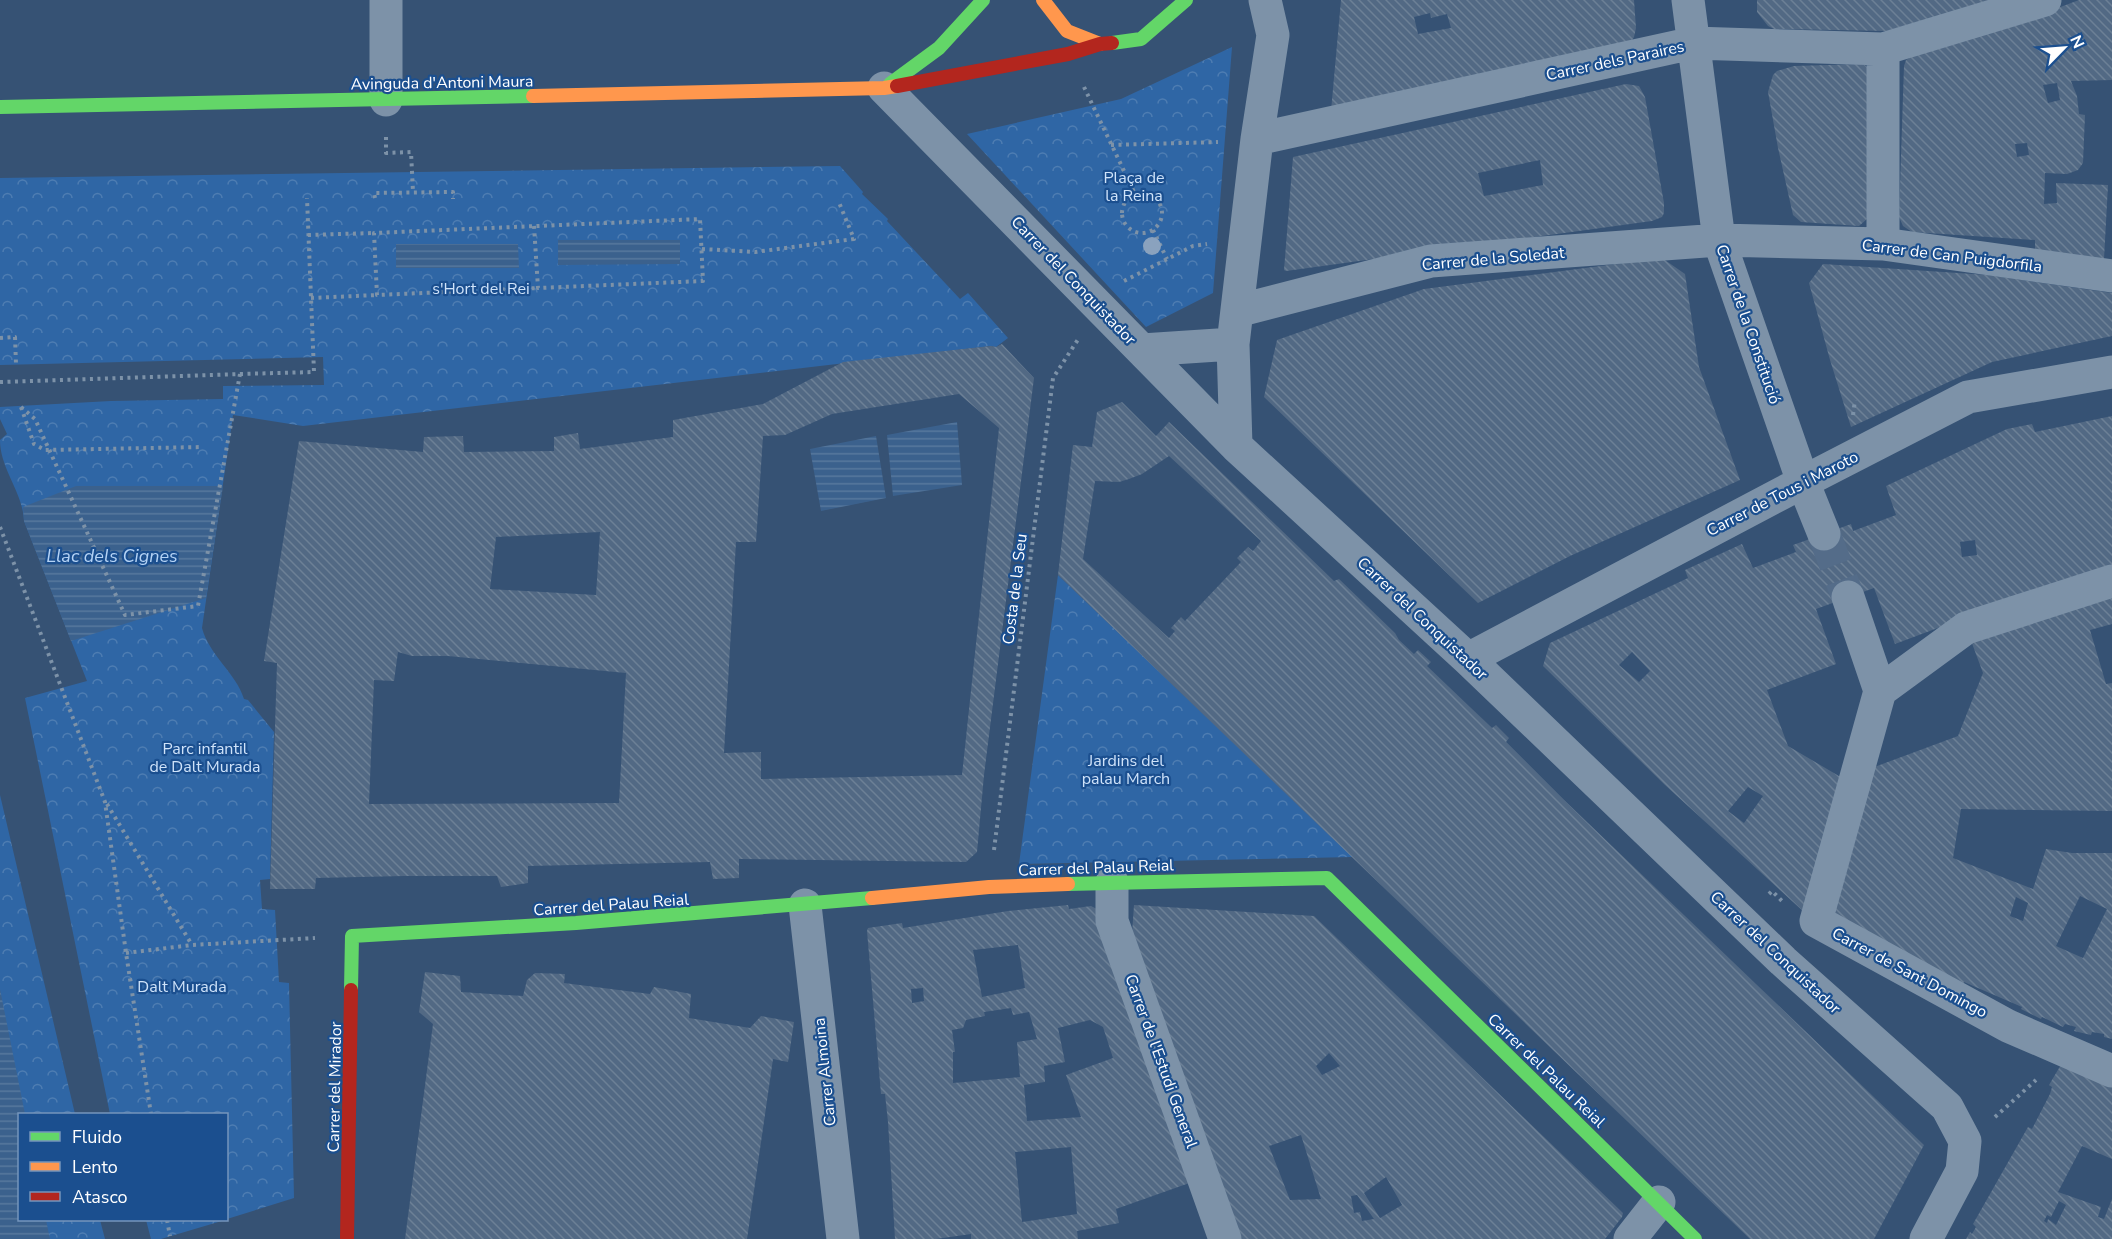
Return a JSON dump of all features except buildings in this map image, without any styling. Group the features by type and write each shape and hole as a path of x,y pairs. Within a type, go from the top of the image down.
{"street":[{"path":"386,0 386,100"},
{"path":"884,88 939,48 983,0"},
{"path":"1043,0 1044,5 1067,31 1100,44"},
{"path":"884,88 1068,54 1100,44 1141,39 1175,7 1186,0"},
{"path":"1236,446 1233,344 1257,139 1273,35 1265,0"},
{"name":"Carrer de la Constitució","path":"1688,0 1719,240 1803,482 1824,534"},
{"name":"Carrer dels Paraires","path":"1257,139 1693,43 1883,50 2045,0"},
{"path":"1883,50 1883,244"},
{"name":"Avinguda d'Antoni Maura","path":"0,107 884,88"},
{"name":"Carrer del Conquistador","path":"884,88 1236,446 1468,659 1783,961 1947,1107 1965,1142"},
{"name":"Carrer de Can Puigdorfila","path":"1719,240 1883,244 2112,276"},
{"name":"Carrer de la Soledat","path":"1237,310 1431,261 1719,240"},
{"path":"1142,350 1233,344"},
{"name":"Carrer de Tous i Maroto","path":"1468,659 1968,397 2112,372"},
{"path":"1848,597 1880,691 1966,628 2112,581"},
{"name":"Carrer de Sant Domingo","path":"1880,691 1816,921 2008,1026 2112,1071"},
{"name":"Carrer del Palau Reial","path":"352,936 576,923 805,905 989,887 1327,878 1695,1239"},
{"name":"Carrer de l'Estudi General","path":"1112,882 1112,921 1225,1239"},
{"name":"Carrer Almoina","path":"805,905 843,1239"},
{"name":"Carrer del Mirador","path":"347,1239 352,936"},
{"path":"2079,1056 2112,1057"},
{"path":"1926,1239 1962,1171 1965,1142"},
{"path":"1630,1239 1659,1202"}],"path":[{"path":"1068,54 1135,194"},
{"path":"386,100 386,153 411,152 413,192"},
{"path":"1111,145 1213,143"},
{"path":"375,198 374,193 453,192 453,199"},
{"path":"1135,194 1148,194 1154,197 1162,207 1161,220 1153,230 1140,233 1128,227 1124,222 1122,209 1135,194"},
{"path":"0,382 314,372 307,198"},
{"path":"702,249 755,252 854,239 838,200"},
{"path":"308,235 700,219 702,249 703,280 311,298"},
{"path":"534,226 538,288"},
{"path":"1153,230 1167,259"},
{"path":"374,233 377,295"},
{"name":"Costa de la Seu","path":"989,887 1053,378 1100,307 1125,279 1193,246 1245,239"},
{"path":"0,338 15,337 16,364"},
{"path":"203,447 45,450 34,444 21,407 34,419 125,615 198,606 240,374"},
{"path":"0,527 105,802 192,945"},
{"path":"105,802 151,1113"},
{"path":"126,953 192,945 352,936"},
{"path":"1965,1142 2037,1079"},
{"path":"167,1221 170,1236"}],"green space":[{"name":"Plaça de la Reina","path":"1232,47 1213,293 1146,327 967,134 1121,99"},
{"path":"840,166 863,192 862,194 888,219 887,221 960,299 968,293 1008,338 996,347 303,426 233,415 202,628 210,647 235,681 244,699 248,700 274,732 270,879 260,880 262,909 275,910 279,982 289,983 294,1198 228,1219 228,1113 110,1113 25,698 87,681 24,521 20,500 4,461 0,440 7,434 0,419 0,407 111,401 223,399 223,386 324,385 323,357 0,365 0,178"},
{"name":"Jardins del palau March","path":"1058,575 1353,857 1019,864"},
{"path":"0,795 75,1113 18,1113 18,1221 100,1221 105,1239 0,1239"},
{"path":"146,1221 222,1221 161,1239 151,1239"}],"water":[{"path":"558,240 680,240 680,264 558,265"},
{"path":"396,244 518,244 519,268 396,268"},
{"path":"957,422 962,485 893,496 887,435"},
{"path":"876,436 886,498 821,511 810,449"},
{"name":"Llac dels Cignes","path":"76,486 223,486 206,598 71,641 24,521 23,507"},
{"path":"0,989 25,1113 18,1113 18,1221 46,1221 50,1239 0,1239"}],"tunnel":[{"path":"1824,534 1848,597"}],"traffic: fast":[{"path":"890,84 939,48 983,0"},
{"path":"1112,43 1141,39 1186,0"},
{"path":"0,107 533,96"},
{"path":"1068,884 1327,878 1695,1239"},
{"path":"351,990 352,936 576,923 872,898"}],"traffic: slow":[{"path":"1043,0 1067,31 1100,44"},
{"path":"533,96 897,86"},
{"path":"872,898 989,887 1068,884"}],"traffic: jam":[{"path":"897,86 1068,54 1100,44 1112,43"},
{"path":"347,1239 351,990"}],"park label":[{"name":"s'Hort del Rei","path":"481,288"},
{"name":"Parc infantil de Dalt Murada","path":"205,757"},
{"name":"Dalt Murada","path":"182,986"}]}
